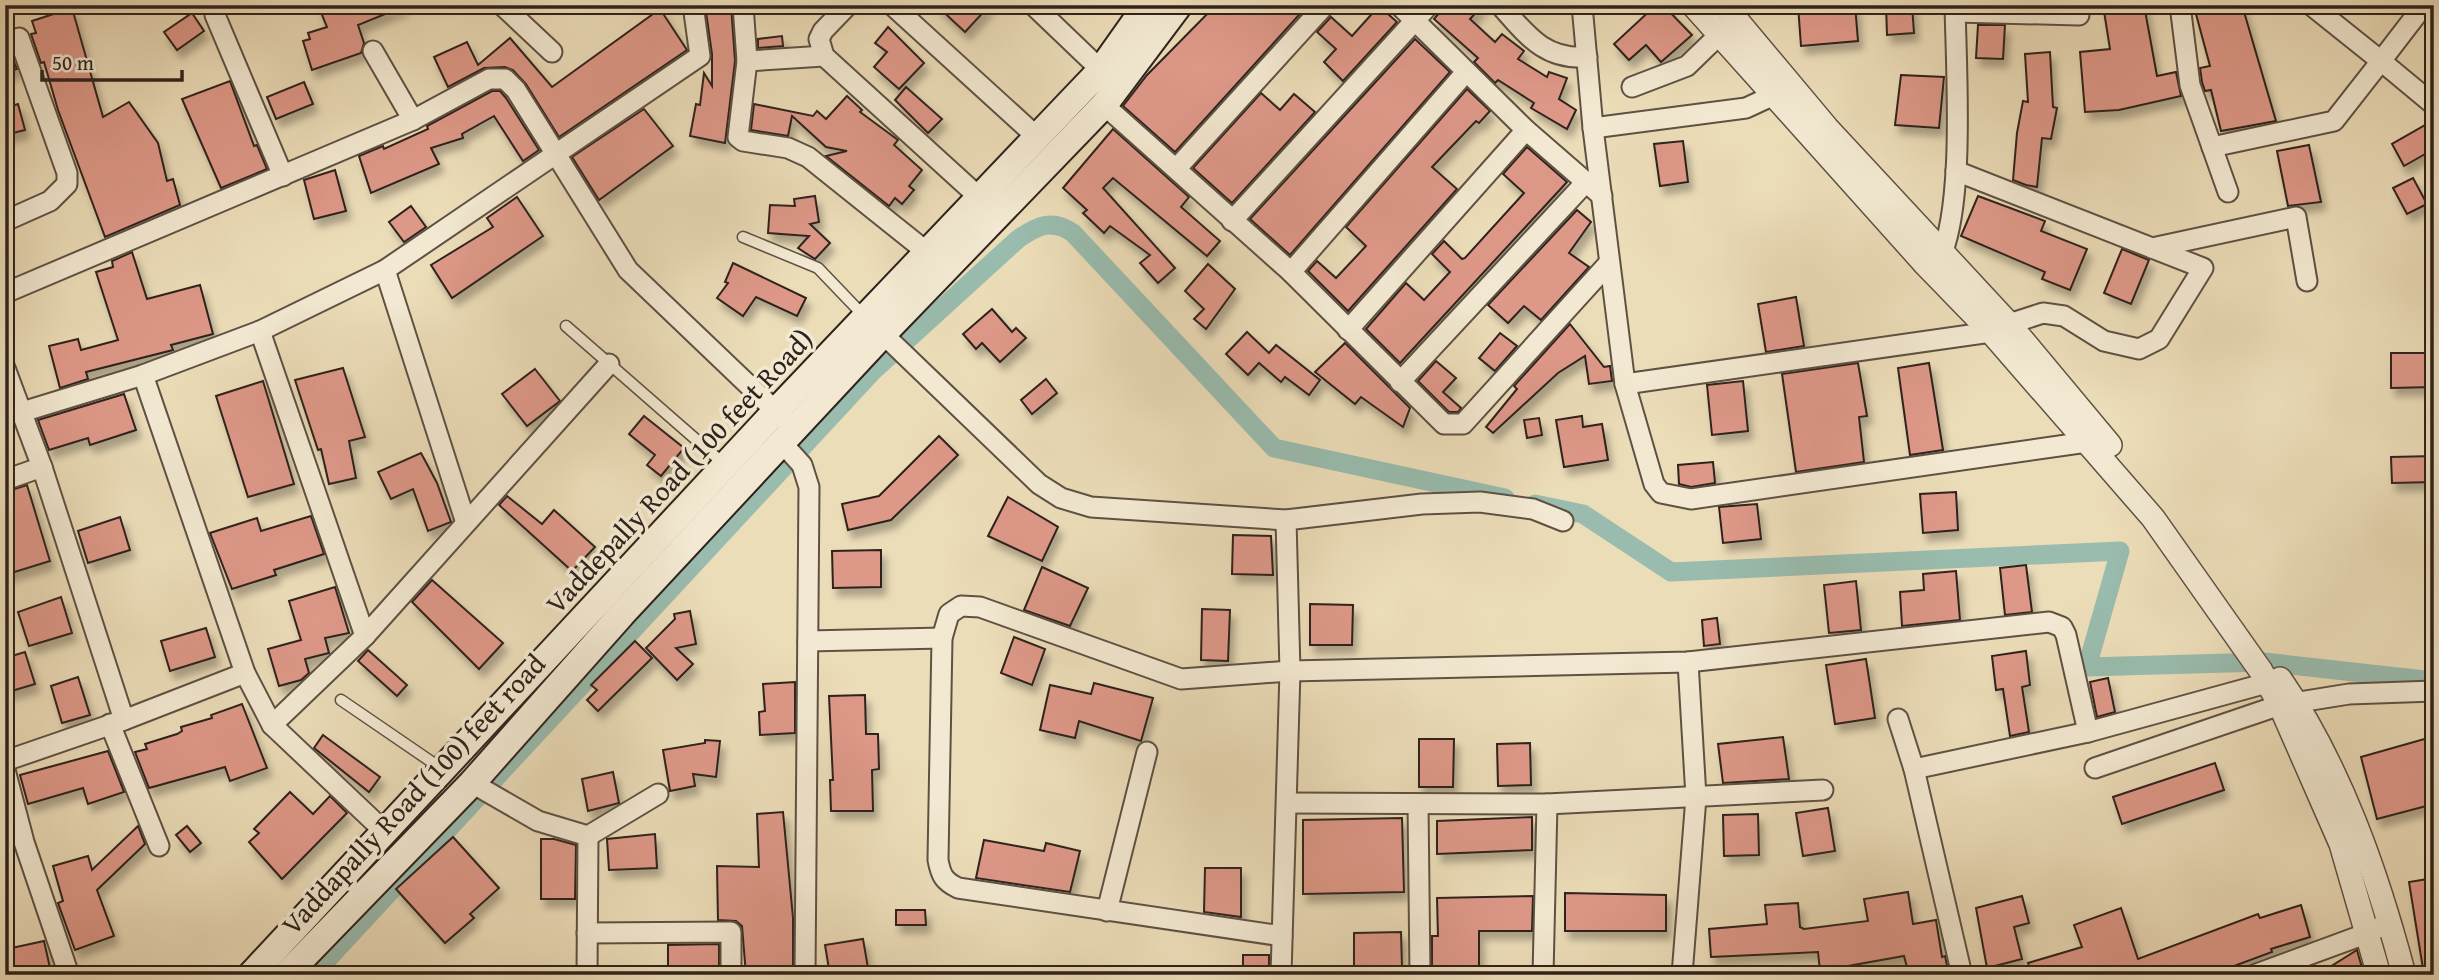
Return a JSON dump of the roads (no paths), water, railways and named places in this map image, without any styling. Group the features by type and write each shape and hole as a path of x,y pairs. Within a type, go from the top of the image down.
{"main road":[{"name":"Vaddepally Road (100 feet Road)","path":"251,975 776,411 880,331 928,253 983,195 1037,149 1101,70 1147,5"},
{"name":"Vaddapally Road (100) feet road","path":"286,975 482,790 622,614 789,441 880,331 1011,202 1037,149 1104,105 1178,5"}],"street":[{"path":"502,5 552,52"},
{"path":"22,412 143,375 260,331 384,270 700,56 694,5"},
{"path":"743,5 747,61 738,137 743,141 788,148 808,157 928,253"},
{"path":"848,5 823,31 819,39 824,56 983,195"},
{"path":"892,5 1037,149"},
{"path":"1033,5 1101,70"},
{"path":"1176,169 1325,5"},
{"path":"1399,5 1526,130 1602,196"},
{"path":"1232,221 1429,5"},
{"path":"1500,5 1549,52 1567,58 1587,57"},
{"path":"1582,5 1593,128 1625,384 1654,484 1661,493 1691,499 2087,442"},
{"path":"1693,5 1774,96 2000,328 2164,509 2267,673 2326,758 2390,922 2404,975"},
{"path":"1724,5 1937,264"},
{"path":"2180,5 2190,85 2228,192"},
{"path":"2311,5 2434,105"},
{"path":"2212,147 2334,121 2424,5"},
{"path":"1937,264 1950,223 1956,171 1955,8 2079,15"},
{"path":"215,15 283,176"},
{"path":"1632,87 1687,66 1720,35"},
{"path":"5,221 50,201 66,184 67,173 19,38"},
{"path":"373,51 412,120"},
{"path":"747,61 824,56"},
{"path":"1291,272 1466,72"},
{"path":"5,293 412,120 489,79 505,79 516,90 628,270 776,411 802,465 809,487 805,975"},
{"path":"1593,128 1746,108 1774,96"},
{"path":"1104,105 1291,272 1444,424 1462,424 1609,263"},
{"path":"1348,330 1526,130"},
{"path":"1625,384 2000,328 2043,313 2064,316 2104,341 2139,349 2159,339 2203,268 1956,171"},
{"path":"1400,382 1586,183"},
{"path":"2151,248 2296,217 2307,281"},
{"path":"384,270 466,523"},
{"path":"2000,328 2087,442 2153,518 2243,634"},
{"path":"260,331 365,636"},
{"path":"880,331 1038,484 1061,498 1090,508 1286,520 1422,504 1480,502 1533,509 1563,521"},
{"path":"272,725 365,636 609,364"},
{"path":"5,368 42,467 117,722 159,846"},
{"path":"143,375 245,673 272,725 384,831"},
{"path":"5,480 42,467"},
{"path":"1282,975 1290,671 1286,520"},
{"path":"1282,936 958,888 946,882 941,875 938,860 942,638 948,614 961,606 980,607 1181,678 1290,671 1688,662 2057,624 2066,635 2088,732"},
{"path":"808,641 942,638"},
{"path":"1682,975 1696,797 1688,662"},
{"path":"5,761 245,673"},
{"path":"1914,769 2088,732 2267,673"},
{"path":"2095,768 2288,704 2350,694 2434,691"},
{"path":"2288,704 2341,844 2379,975"},
{"path":"1898,719 1914,769 1962,975"},
{"path":"1107,911 1147,752"},
{"path":"5,771 14,844 65,974"},
{"path":"482,790 538,821 588,836 658,794"},
{"path":"1287,803 1547,804 1823,790"},
{"path":"1418,804 1420,975"},
{"path":"1543,975 1547,804"},
{"path":"587,975 588,836"},
{"path":"2255,975 2368,933 2390,922"},
{"path":"587,933 731,932 731,975"}],"lane":[{"path":"743,237 818,268 880,331"},
{"path":"566,326 726,465"},
{"path":"341,700 443,770"}],"waterway":[{"path":"313,975 872,372 1018,239 1038,227 1058,226 1073,233 1274,448 1505,498"},
{"path":"1535,504 1583,514 1671,572 2120,551 2087,667 2264,662 2434,681"}]}
